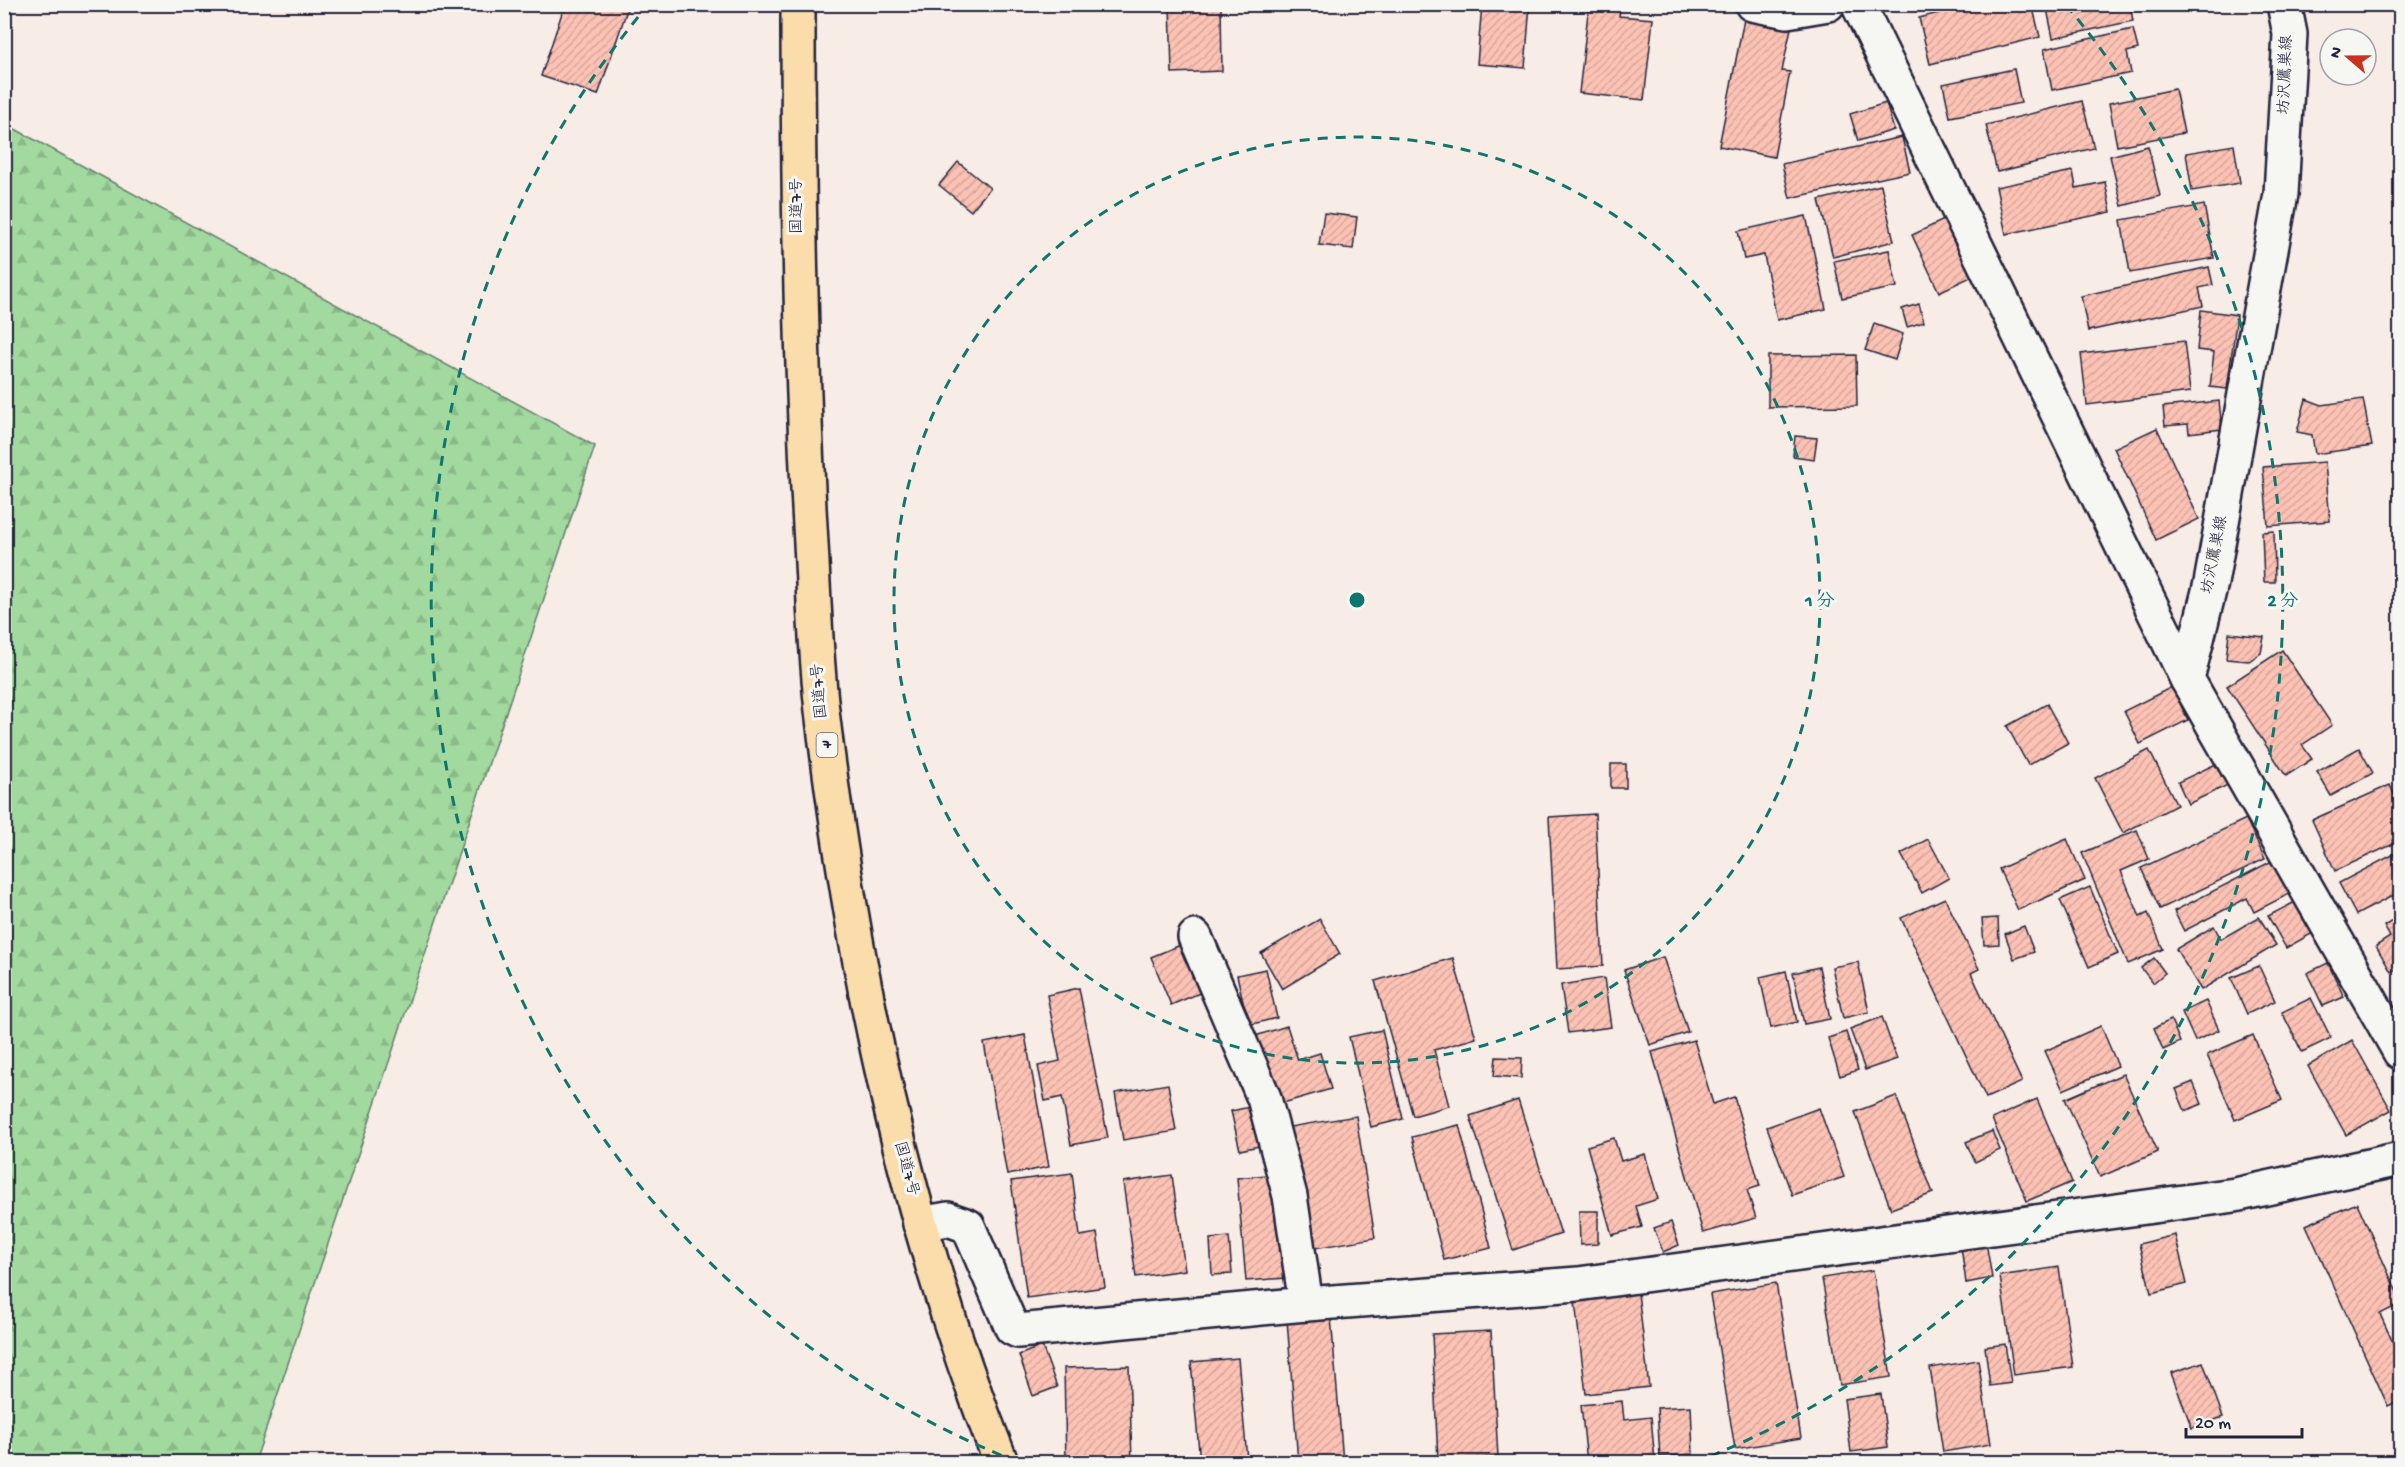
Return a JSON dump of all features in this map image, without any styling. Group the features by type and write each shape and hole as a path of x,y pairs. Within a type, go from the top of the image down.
{"highway":[{"name":"国道7号","path":"798,4 803,395 823,716 850,910 890,1108 920,1224 955,1340 1001,1462"}],"street":[{"path":"1752,4 1787,11 1827,4"},
{"path":"1858,4 2187,679 2400,1052"},
{"name":"坊沢鷹巣線","path":"2187,679 2211,583 2280,194 2290,34 2284,4"},
{"path":"1195,937 1264,1098 1290,1196 1306,1304"},
{"path":"920,1224 948,1220 968,1226 1012,1328 1018,1331 1306,1304 1589,1282 2235,1196 2400,1160"}],"green space":[{"path":"4,123 595,446 255,1462 5,1462"}],"building":[{"path":"565,4 629,4 598,95 541,76"},
{"path":"1170,4 1239,4 1221,5 1222,71 1172,73"},
{"path":"1482,4 1530,4 1525,68 1477,64"},
{"path":"1589,4 1621,4 1619,16 1653,19 1644,100 1579,93"},
{"path":"1974,4 2032,4 2040,37 1930,64 1919,18"},
{"path":"2046,4 2130,4 2133,21 2053,38"},
{"path":"1744,19 1791,28 1782,71 1790,72 1774,157 1719,146"},
{"path":"2133,29 2138,49 2127,52 2131,73 2052,90 2044,49"},
{"path":"2014,69 2021,103 1950,117 1943,84"},
{"path":"2175,89 2184,133 2117,146 2109,103"},
{"path":"2082,101 2094,148 1997,172 1986,125"},
{"path":"1886,103 1894,130 1858,141 1850,114"},
{"path":"1902,137 1910,172 1790,198 1782,164"},
{"path":"2234,145 2240,183 2192,191 2186,153"},
{"path":"2148,146 2160,196 2122,206 2110,156"},
{"path":"958,162 990,188 971,211 939,185"},
{"path":"2073,171 2076,188 2105,182 2111,212 2006,234 1996,187"},
{"path":"1881,185 1894,241 1833,257 1819,200"},
{"path":"2204,205 2214,258 2130,273 2121,220"},
{"path":"1324,213 1357,217 1353,249 1319,245"},
{"path":"1806,216 1826,309 1777,320 1764,255 1744,259 1738,231"},
{"path":"1946,219 1973,276 1939,292 1912,235"},
{"path":"1889,250 1897,287 1842,298 1834,261"},
{"path":"2209,267 2213,285 2199,288 2203,306 2088,331 2081,296"},
{"path":"1919,304 1924,322 1907,327 1902,309"},
{"path":"2201,310 2237,315 2227,389 2210,387 2214,352 2197,350"},
{"path":"1874,324 1903,334 1895,360 1865,350"},
{"path":"2184,341 2190,392 2087,405 2081,354"},
{"path":"1856,355 1857,406 1768,407 1768,356"},
{"path":"2306,399 2322,405 2363,399 2372,446 2315,454 2312,435 2297,432"},
{"path":"2219,401 2222,429 2189,433 2188,424 2165,426 2163,407"},
{"path":"2157,428 2199,519 2156,540 2114,448"},
{"path":"1795,436 1817,438 1814,459 1793,456"},
{"path":"2325,462 2330,521 2268,526 2263,467"},
{"path":"2274,531 2275,582 2264,582 2262,532"},
{"path":"2229,633 2264,637 2261,653 2249,661 2226,659"},
{"path":"2282,650 2332,725 2302,745 2312,759 2286,776 2227,686"},
{"path":"2172,687 2188,720 2140,744 2124,711"},
{"path":"2047,704 2068,743 2028,765 2007,726"},
{"path":"2359,748 2373,773 2331,796 2317,772"},
{"path":"2149,750 2177,805 2123,833 2095,778"},
{"path":"2220,762 2230,784 2188,804 2178,782"},
{"path":"1611,764 1626,764 1626,788 1611,788"},
{"path":"2390,785 2400,808 2400,841 2335,871 2312,820"},
{"path":"1595,814 1603,966 1557,969 1549,817"},
{"path":"2246,819 2265,859 2160,909 2141,868"},
{"path":"2137,830 2149,859 2121,871 2140,917 2148,913 2163,949 2128,964 2082,853"},
{"path":"1928,839 1949,878 1922,893 1901,854"},
{"path":"2067,839 2085,880 2018,910 1999,869"},
{"path":"2400,851 2400,892 2356,915 2339,883"},
{"path":"2272,861 2289,894 2254,912 2247,898 2184,931 2174,911"},
{"path":"2090,887 2118,954 2089,967 2060,900"},
{"path":"1945,898 1979,969 1971,973 2022,1082 1986,1098 1901,918"},
{"path":"2295,902 2313,933 2286,948 2268,916"},
{"path":"2400,916 2400,966 2391,972 2376,946 2390,937 2384,926"},
{"path":"2259,917 2276,945 2201,990 2176,949 2214,926 2221,939"},
{"path":"1998,918 1999,944 1984,945 1982,919"},
{"path":"1320,919 1340,954 1282,989 1261,953"},
{"path":"2024,926 2034,952 2014,959 2005,934"},
{"path":"1183,944 1202,992 1171,1005 1151,957"},
{"path":"1663,957 1688,1032 1650,1045 1624,970"},
{"path":"1453,958 1476,1038 1434,1050 1449,1106 1413,1116 1375,981"},
{"path":"2154,958 2165,973 2153,983 2141,968"},
{"path":"1858,962 1869,1012 1843,1018 1832,967"},
{"path":"2328,963 2344,997 2323,1006 2307,973"},
{"path":"2259,966 2275,1001 2247,1014 2231,978"},
{"path":"1819,967 1830,1019 1804,1024 1793,973"},
{"path":"1266,969 1277,1018 1248,1025 1237,975"},
{"path":"1786,971 1797,1022 1771,1028 1760,977"},
{"path":"1604,978 1611,1027 1568,1033 1561,985"},
{"path":"1079,988 1108,1138 1071,1145 1062,1097 1045,1101 1038,1066 1060,1061 1047,995"},
{"path":"2311,998 2331,1038 2302,1052 2282,1012"},
{"path":"2206,1001 2219,1030 2195,1041 2182,1012"},
{"path":"1882,1017 1897,1059 1865,1070 1850,1029"},
{"path":"2171,1020 2180,1042 2163,1050 2154,1028"},
{"path":"1287,1026 1298,1060 1320,1053 1331,1089 1276,1105 1255,1036"},
{"path":"2101,1026 2118,1066 2063,1090 2045,1051"},
{"path":"1382,1030 1403,1119 1371,1127 1349,1037"},
{"path":"1846,1032 1858,1070 1840,1076 1828,1038"},
{"path":"1025,1035 1049,1167 1007,1175 984,1043"},
{"path":"2253,1035 2282,1100 2235,1120 2207,1055"},
{"path":"1694,1040 1713,1104 1734,1097 1760,1186 1747,1190 1756,1218 1703,1233 1652,1052"},
{"path":"2352,1040 2391,1110 2346,1135 2308,1066"},
{"path":"1496,1057 1522,1058 1521,1078 1494,1076"},
{"path":"2123,1074 2158,1152 2100,1177 2065,1099"},
{"path":"2193,1082 2202,1104 2185,1111 2176,1089"},
{"path":"1168,1084 1176,1131 1123,1140 1115,1093"},
{"path":"1896,1096 1933,1193 1891,1209 1855,1112"},
{"path":"2037,1099 2072,1182 2027,1201 1992,1119"},
{"path":"1518,1100 1561,1234 1513,1250 1470,1116"},
{"path":"1255,1106 1264,1145 1240,1150 1231,1111"},
{"path":"1819,1108 1844,1177 1792,1195 1767,1127"},
{"path":"1356,1116 1375,1238 1309,1249 1289,1127"},
{"path":"1459,1125 1491,1248 1444,1260 1412,1137"},
{"path":"1992,1131 2000,1150 1975,1162 1966,1142"},
{"path":"1614,1138 1621,1161 1645,1154 1658,1199 1636,1206 1642,1227 1612,1235 1587,1146"},
{"path":"1072,1173 1080,1236 1097,1233 1105,1287 1027,1298 1011,1181"},
{"path":"1276,1174 1286,1278 1246,1281 1237,1178"},
{"path":"1172,1175 1185,1270 1136,1277 1123,1182"},
{"path":"2357,1203 2400,1299 2400,1304 2380,1314 2400,1358 2400,1400 2388,1406 2306,1225"},
{"path":"1579,1211 1598,1211 1598,1244 1580,1245"},
{"path":"1671,1222 1679,1245 1663,1252 1654,1228"},
{"path":"2175,1235 2187,1284 2151,1293 2139,1244"},
{"path":"1229,1237 1232,1274 1212,1275 1210,1239"},
{"path":"1986,1242 1992,1278 1966,1283 1961,1246"},
{"path":"2059,1267 2073,1367 2014,1375 2000,1276"},
{"path":"1873,1270 1891,1377 1840,1385 1822,1278"},
{"path":"1776,1283 1801,1438 1735,1449 1710,1294"},
{"path":"1638,1293 1649,1387 1586,1394 1575,1301"},
{"path":"1331,1317 1343,1462 1298,1462 1287,1320"},
{"path":"1491,1331 1498,1457 1438,1460 1432,1334"},
{"path":"2005,1344 2011,1383 1990,1386 1985,1347"},
{"path":"1042,1346 1057,1387 1033,1396 1019,1355"},
{"path":"1238,1358 1247,1459 1200,1462 1191,1362"},
{"path":"1978,1360 1991,1444 1943,1452 1930,1368"},
{"path":"2203,1362 2223,1417 2192,1428 2171,1373"},
{"path":"1129,1366 1132,1462 1066,1462 1064,1368"},
{"path":"1881,1394 1888,1447 1851,1452 1844,1399"},
{"path":"1622,1401 1624,1420 1651,1417 1655,1462 1587,1462 1581,1405"},
{"path":"1691,1406 1693,1454 1660,1457 1657,1408"},
{"path":"1787,1457 1825,1458 1824,1462 1787,1462"}]}
